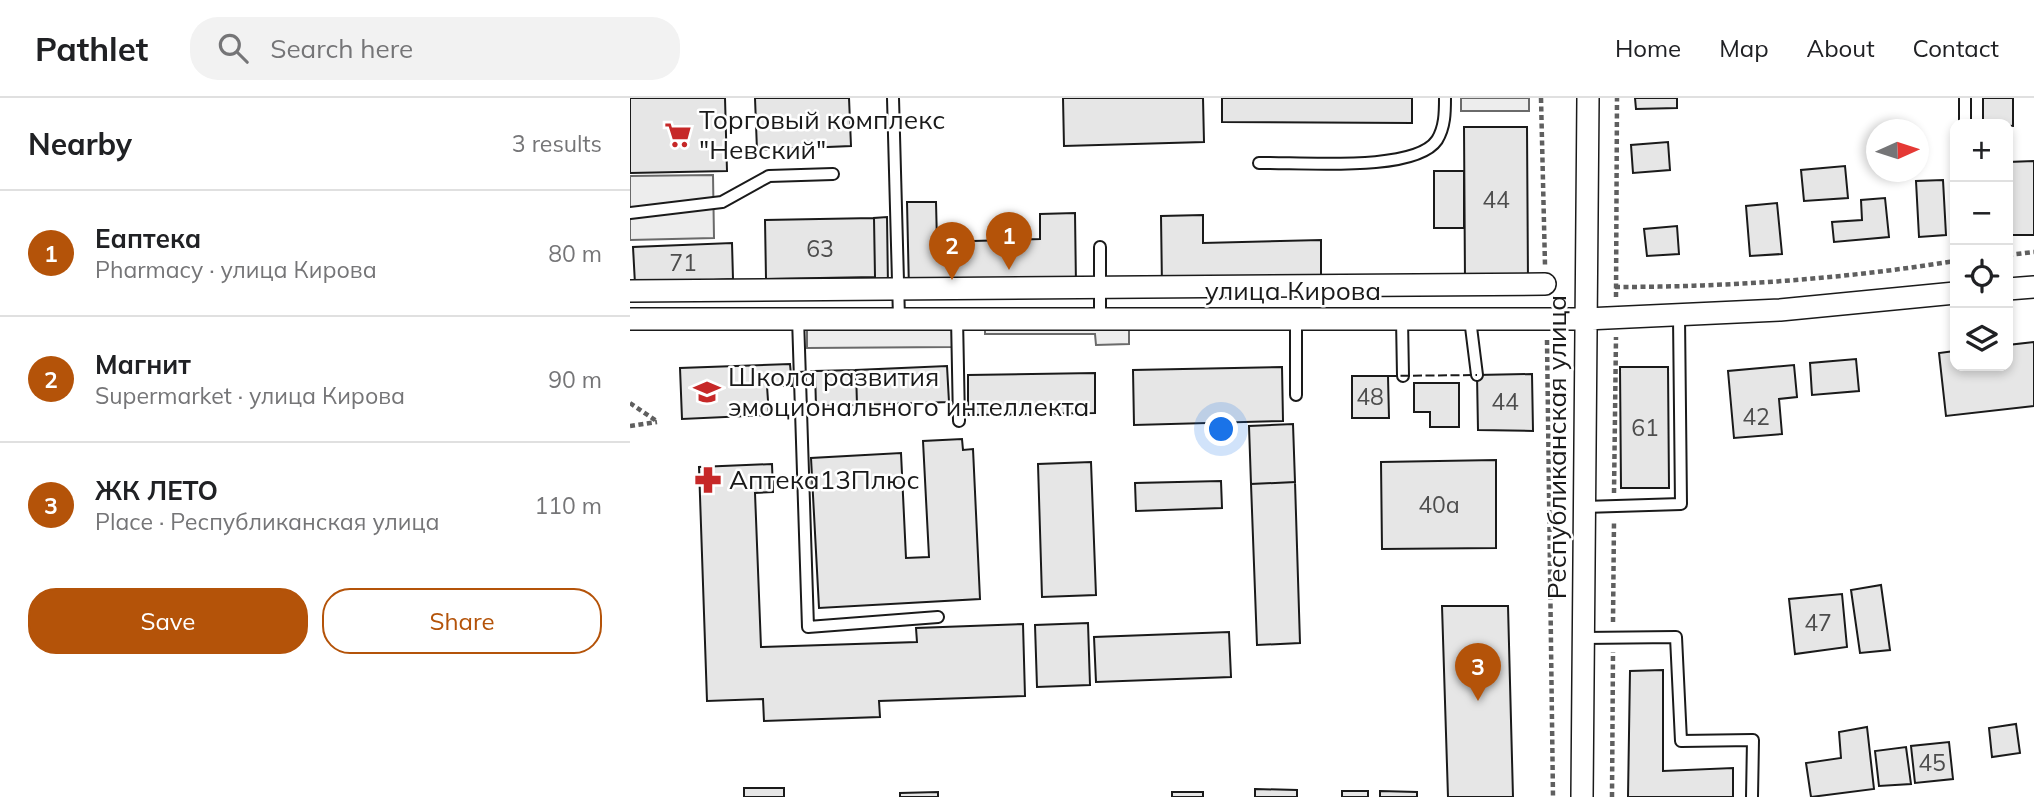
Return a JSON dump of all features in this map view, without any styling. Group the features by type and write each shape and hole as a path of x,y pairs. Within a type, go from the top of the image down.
{"street":[{"name":"Республиканская улица","path":"1582,797 1588,98"},
{"path":"630,291 1545,284"},
{"path":"2013,289 2034,287"},
{"name":"улица Кирова","path":"630,319 1546,320 1679,317 1950,293"}],"lane":[{"path":"893,98 899,318"},
{"path":"1259,163 1396,160 1423,153 1437,140 1444,122 1445,98"},
{"path":"1965,98 1965,119"},
{"path":"630,213 722,202 769,176 833,174"},
{"path":"1100,247 1100,318"},
{"path":"1584,507 1681,504 1679,317"},
{"path":"798,318 808,626 938,617"},
{"path":"957,318 959,421"},
{"path":"1296,318 1297,395"},
{"path":"1402,319 1402,376"},
{"path":"1470,319 1477,374"},
{"path":"1584,638 1676,637 1681,741 1753,740 1752,797"}],"path":[{"path":"1541,98 1545,284"},
{"path":"1612,797 1617,98"},
{"path":"2013,254 2034,252"},
{"path":"1586,285 1695,286 1868,275 1950,262"},
{"path":"1546,320 1553,797"},
{"path":"630,403 658,422 630,426"}],"shaded area":[{"path":"1461,98 1529,98 1529,111 1461,111"},
{"path":"713,175 714,238 630,240 630,176"},
{"path":"985,322 1129,323 1129,344 1096,345 1095,334 985,334"},
{"path":"953,323 953,347 807,348 807,324"}],"building":[{"name":"Торговый комплекс \"Невский\"","path":"630,98 725,98 727,171 630,173"},
{"path":"755,98 849,98 851,146 757,150"},
{"path":"1063,98 1203,98 1204,142 1064,146"},
{"path":"1222,98 1412,98 1412,123 1222,122"},
{"path":"1635,98 1677,98 1677,108 1636,109"},
{"path":"1983,98 2013,98 2013,119 1983,119"},
{"path":"1464,127 1527,127 1528,282 1465,282"},
{"path":"1668,142 1670,170 1633,173 1631,145"},
{"path":"2034,161 2034,235 2013,235 2013,162"},
{"path":"1845,166 1848,198 1804,201 1801,170"},
{"path":"1434,171 1464,171 1464,228 1434,228"},
{"path":"1943,180 1946,235 1919,237 1916,182"},
{"path":"1885,198 1889,237 1834,242 1832,222 1862,220 1861,200"},
{"path":"907,202 936,202 937,242 1040,239 1040,214 1075,213 1076,286 909,290"},
{"path":"1777,203 1782,254 1750,256 1746,206"},
{"path":"1203,215 1203,243 1321,240 1321,283 1162,287 1161,216"},
{"path":"887,217 888,286 766,289 766,279 875,277 874,218"},
{"path":"874,218 875,277 766,279 765,220"},
{"path":"1677,226 1679,254 1647,256 1644,229"},
{"path":"732,243 733,279 635,284 633,247"},
{"path":"2034,342 2034,406 1946,416 1939,353 1950,352 1950,371 2013,371 2013,344"},
{"path":"1856,359 1859,391 1812,395 1810,363"},
{"path":"790,364 792,386 767,386 769,415 682,419 680,368"},
{"path":"1794,365 1797,397 1779,399 1782,434 1734,438 1728,371"},
{"path":"947,366 949,402 857,405 856,370"},
{"path":"1282,367 1283,421 1134,425 1133,370"},
{"path":"1620,367 1668,367 1669,488 1621,488"},
{"path":"856,370 857,405 816,406 815,371"},
{"path":"1095,373 1095,413 968,415 968,375"},
{"path":"1532,374 1533,431 1478,430 1477,375"},
{"path":"1352,376 1388,376 1389,418 1352,418"},
{"path":"1414,383 1459,383 1459,427 1430,427 1430,412 1414,412"},
{"path":"1293,424 1295,482 1251,484 1249,426"},
{"path":"962,439 963,450 973,449 980,599 819,608 811,458 901,453 906,558 929,557 923,441"},
{"path":"1496,460 1496,548 1382,549 1381,462"},
{"path":"1091,462 1096,595 1042,597 1038,464"},
{"path":"772,464 773,492 755,493 761,647 917,642 916,628 1023,624 1025,696 879,701 880,717 764,721 763,699 707,701 699,467"},
{"path":"1221,481 1222,508 1136,511 1135,483"},
{"path":"1295,482 1300,643 1257,645 1251,484"},
{"path":"1881,585 1890,650 1860,653 1851,590"},
{"path":"1842,594 1847,647 1795,654 1789,599"},
{"path":"1442,606 1508,606 1513,797 1448,797"},
{"path":"1088,623 1090,685 1037,687 1035,625"},
{"path":"1229,632 1231,677 1096,682 1094,637"},
{"path":"1663,670 1663,771 1733,768 1733,797 1628,797 1630,671"},
{"path":"2016,724 2020,753 1992,757 1989,728"},
{"path":"1867,727 1874,789 1811,797 1806,763 1841,758 1839,732"},
{"path":"1949,742 1953,779 1915,783 1911,746"},
{"path":"1906,747 1911,784 1879,786 1875,751"},
{"path":"744,788 784,788 784,797 744,797"},
{"path":"1255,789 1297,790 1297,797 1255,797"},
{"path":"1342,791 1368,791 1368,797 1342,797"},
{"path":"1380,791 1417,792 1417,797 1380,797"},
{"path":"938,792 938,797 900,797 900,793"},
{"path":"1172,792 1203,792 1203,797 1172,797"}],"fence":[{"path":"798,372 815,371"},
{"path":"1388,376 1477,375"}],"place":[{"name":"Торговый комплекс \"Невский\"","path":"678,135"},
{"name":"Еаптека","path":"1009,270"},
{"name":"Магнит","path":"952,280"},
{"name":"Школа развития эмоционального интеллекта","path":"707,392"},
{"name":"Аптека13Плюс","path":"708,480"},
{"name":"ЖК ЛЕТО","path":"1478,701"}]}
